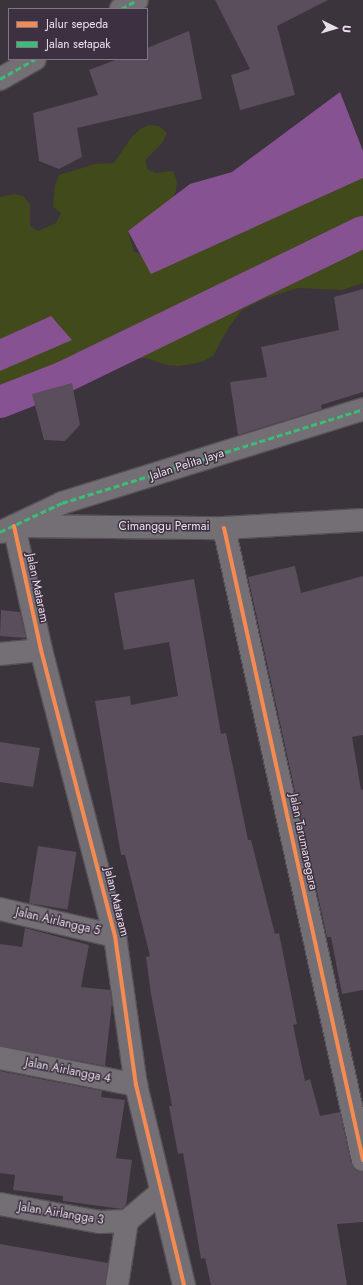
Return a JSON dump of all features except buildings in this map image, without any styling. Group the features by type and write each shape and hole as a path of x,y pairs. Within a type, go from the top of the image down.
{"street":[{"path":"123,8 137,0"},
{"path":"0,80 33,60"},
{"name":"Jalan Pelita Jaya","path":"7,529 62,503 363,409"},
{"name":"Cimanggu Permai","path":"7,529 224,528 363,520"},
{"name":"Jalan Tarumanegara","path":"224,528 363,1160"},
{"name":"Jalan Mataram","path":"7,529 116,936 136,1085 160,1193 184,1285"},
{"path":"0,654 40,650"},
{"name":"Jalan Airlangga 5","path":"0,909 116,936"},
{"name":"Jalan Airlangga 4","path":"0,1058 136,1085"},
{"path":"117,1285 127,1221 160,1193"},
{"name":"Jalan Airlangga 3","path":"0,1204 100,1222 127,1221"}],"green space":[{"path":"149,125 159,126 167,133 162,143 146,159 147,169 155,173 173,171 177,181 176,191 171,202 128,231 134,252 143,255 363,152 363,283 342,290 297,288 262,300 242,310 229,327 213,356 202,362 179,366 166,365 146,358 123,359 88,371 83,381 73,388 36,386 0,404 0,197 14,194 23,196 30,204 30,226 38,231 56,223 61,213 53,207 55,185 59,175 95,164 114,163 131,138 140,129"}],"shaded area":[{"path":"340,92 363,151 363,178 151,274 128,231 190,184 232,172"},
{"path":"51,316 72,340 0,371 0,339"}],"waterway":[{"path":"0,402 64,377 363,232"}],"marked path":[{"path":"123,8 137,0"},
{"path":"0,79 33,60"},
{"path":"0,532 62,503 363,409"}],"cycle path":[{"path":"14,526 41,650 115,936 136,1085 184,1285"},
{"path":"224,528 363,1160"}]}
